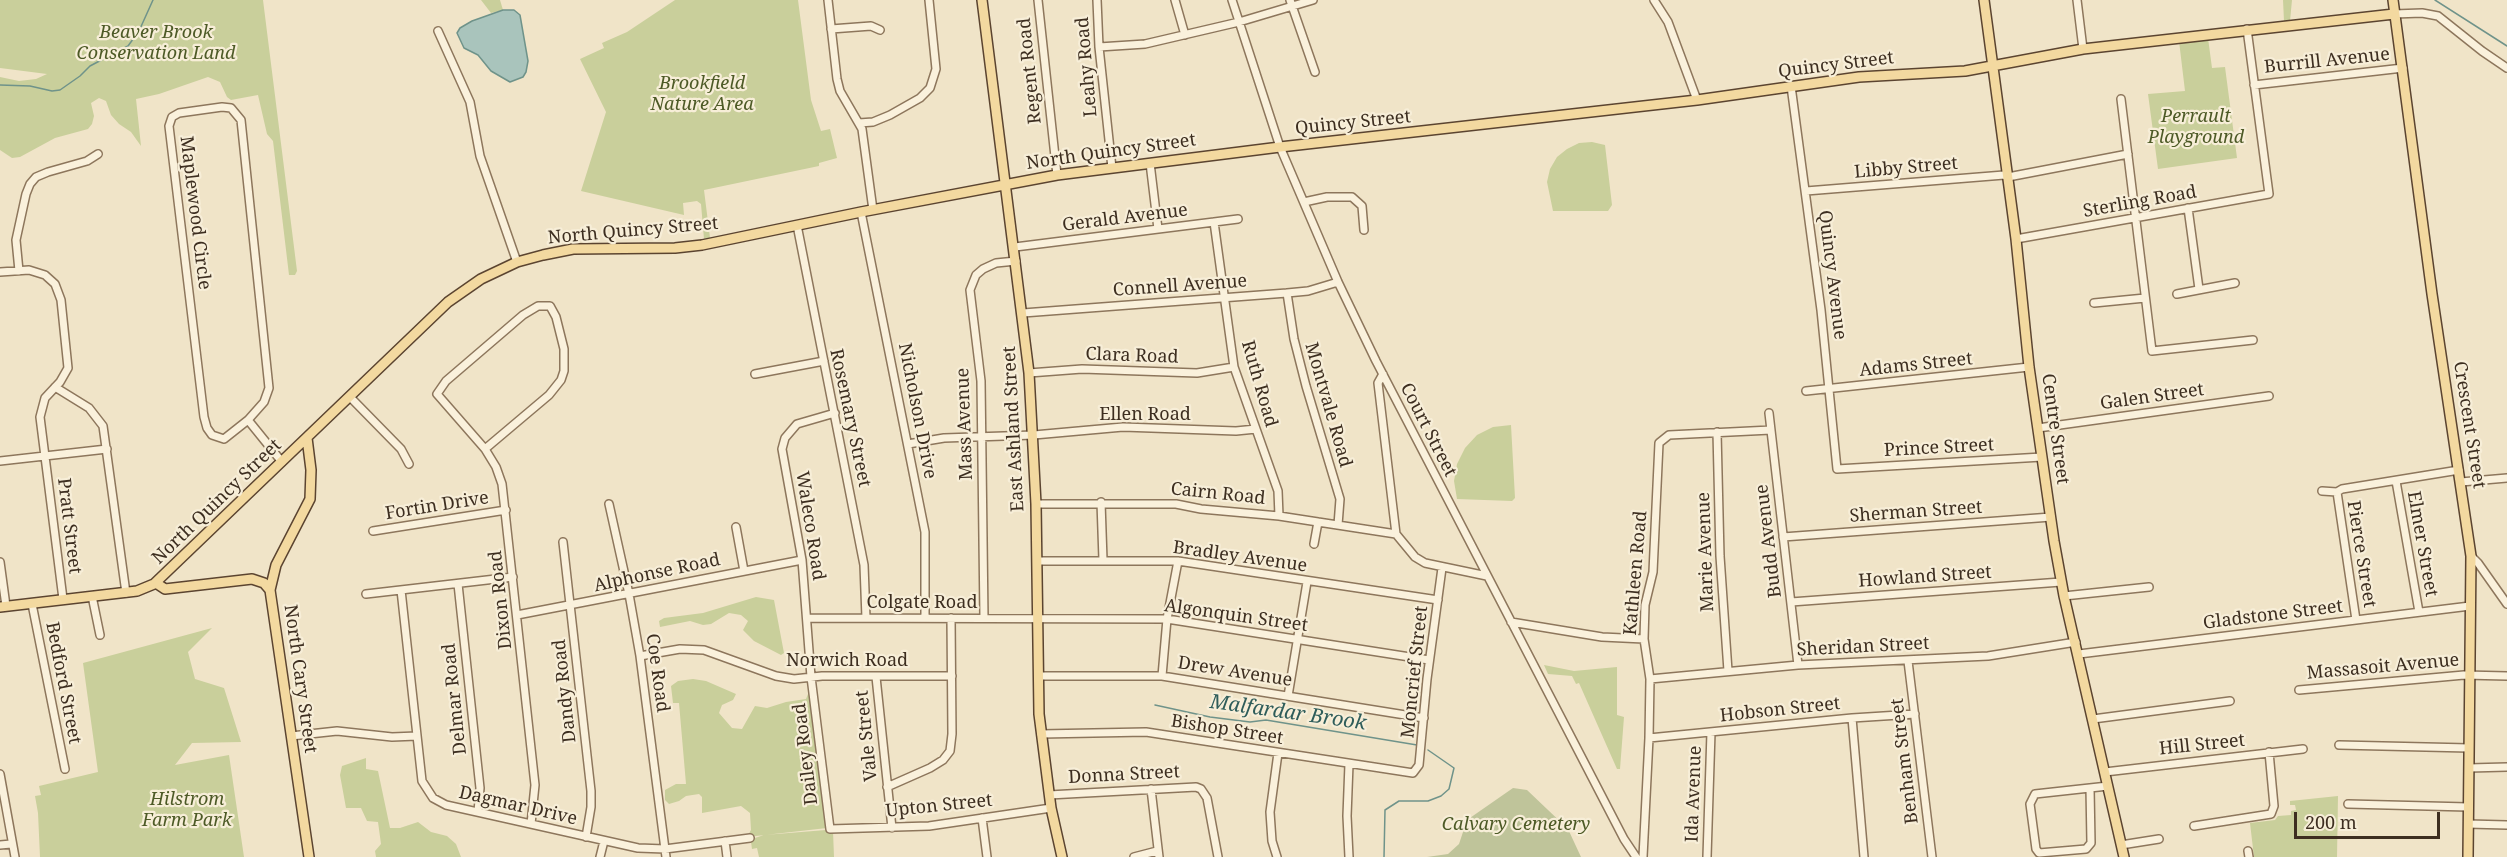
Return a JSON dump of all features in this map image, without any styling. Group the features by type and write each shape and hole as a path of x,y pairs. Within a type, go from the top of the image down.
{"main road":[{"name":"East Ashland Street","path":"982,0 1015,247 1029,373 1034,435 1041,734 1051,808 1062,857"},
{"name":"Centre Street","path":"1984,0 2016,239 2029,367 2051,517 2057,540 2061,582 2124,857"},
{"name":"Crescent Street","path":"2393,0 2432,294 2471,556 2468,857"},
{"name":"Quincy Street","path":"1280,147 1697,100 1859,76 1992,68 2083,49 2394,14"},
{"name":"North Quincy Street","path":"3,607 143,590 156,583 448,302 481,279 518,262 573,249 702,246 1006,183 1280,147"},
{"path":"270,590 276,565 310,499 311,470 307,438"},
{"name":"North Cary Street","path":"156,583 165,589 256,579 270,590 309,857"}],"street":[{"path":"828,0 840,91 859,123 863,136 873,210"},
{"path":"859,123 873,122 890,115 920,98 930,88 936,69 929,0"},
{"name":"Regent Road","path":"1038,0 1057,175"},
{"name":"Leahy Road","path":"1097,0 1099,47 1112,168"},
{"path":"1175,0 1185,34"},
{"name":"Court Street","path":"1232,0 1280,147 1338,282 1487,576 1624,839 1636,857"},
{"path":"1099,47 1145,44 1239,22 1291,3 1313,0"},
{"path":"1654,0 1671,28 1697,100"},
{"path":"2077,0 2083,49"},
{"path":"1291,3 1315,72"},
{"path":"2394,14 2422,13 2438,16 2507,68"},
{"path":"831,29 871,26 880,30"},
{"path":"2247,29 2254,85"},
{"path":"438,31 470,102 480,156 518,262"},
{"name":"Burrill Avenue","path":"2254,85 2403,68"},
{"name":"Sterling Road","path":"2016,239 2269,194 2254,85"},
{"name":"Quincy Avenue","path":"1791,86 1830,389 1837,469"},
{"path":"2121,99 2152,351 2253,340"},
{"name":"Maplewood Circle","path":"222,107 231,108 241,120 268,377 267,394 248,420 224,439 212,435 204,417 169,126 172,117 178,113 222,107"},
{"path":"19,271 16,240 30,184 36,177 87,161 98,154"},
{"name":"Libby Street","path":"1806,191 2004,175 2008,177 2128,154"},
{"path":"1150,163 1158,229"},
{"path":"1304,202 1327,197 1352,197 1362,206 1364,230"},
{"path":"2188,208 2199,290"},
{"name":"Nicholson Drive","path":"861,212 926,532 925,618"},
{"name":"Gerald Avenue","path":"1015,247 1238,219"},
{"name":"Ruth Road","path":"1214,222 1234,367 1278,491 1279,516"},
{"name":"Rosemary Street","path":"797,225 864,565 866,618"},
{"name":"Mass Avenue","path":"984,618 981,381 969,290 976,275 983,269 996,263 1016,261"},
{"name":"Pratt Street","path":"0,272 36,272 48,277 60,293 68,360 64,376 45,398 40,412 63,599"},
{"name":"Connell Avenue","path":"1023,313 1308,291 1338,282"},
{"path":"2177,294 2235,283"},
{"name":"Montvale Road","path":"1287,293 1294,339 1306,386 1340,499 1338,525"},
{"path":"2094,303 2145,298"},
{"name":"Dixon Road","path":"485,449 549,395 561,380 564,371 564,349 553,308 542,305 527,311 446,381 437,394 485,449 499,472 506,510 535,785 531,825"},
{"path":"755,374 824,361"},
{"name":"Clara Road","path":"1029,373 1082,369 1197,374 1234,367"},
{"name":"Adams Street","path":"1806,391 2029,367"},
{"path":"1383,374 1378,383 1396,534 1415,557 1442,568 1487,576"},
{"path":"55,387 84,404 97,416 103,426 126,592"},
{"path":"350,396 401,449 409,464"},
{"name":"Galen Street","path":"2038,428 2269,396"},
{"name":"Waleco Road","path":"811,677 802,560 782,449 785,438 796,424 835,413"},
{"name":"Budd Avenue","path":"1769,413 1798,665"},
{"path":"248,420 282,462"},
{"name":"Ellen Road","path":"908,444 944,438 1034,435 1123,427 1236,431 1256,429"},
{"name":"Kathleen Road","path":"1643,857 1650,679 1644,639 1645,605 1653,573 1659,443 1669,435 1771,430"},
{"name":"Marie Avenue","path":"1717,432 1720,556 1728,671"},
{"path":"0,461 107,449"},
{"name":"Prince Street","path":"1837,469 2042,457"},
{"path":"2322,491 2337,492 2342,489 2459,470"},
{"path":"2461,482 2507,478"},
{"name":"Elmer Street","path":"2397,481 2419,612"},
{"name":"Pierce Street","path":"2337,492 2356,620"},
{"path":"1101,502 1103,560"},
{"name":"Cairn Road","path":"1036,504 1101,502 1176,504 1201,509 1279,516 1396,534"},
{"name":"Coe Road","path":"609,504 640,656 666,857"},
{"name":"Fortin Drive","path":"372,531 506,510"},
{"name":"Sherman Street","path":"1783,537 2051,517"},
{"path":"1314,544 1318,522"},
{"path":"736,527 744,571"},
{"name":"Dandy Road","path":"564,542 591,791 586,837"},
{"path":"2471,556 2507,604"},
{"name":"Alphonse Road","path":"518,615 802,560"},
{"name":"Bradley Avenue","path":"1037,561 1178,561 1438,600"},
{"path":"1162,676 1167,619 1178,561"},
{"path":"0,562 3,607"},
{"name":"Moncrief Street","path":"1408,773 1413,773 1419,765 1442,568"},
{"path":"366,594 513,577"},
{"path":"1288,696 1308,582"},
{"name":"Howland Street","path":"1791,602 2061,582"},
{"name":"Delmar Road","path":"458,584 480,788 477,812"},
{"path":"2064,596 2149,587"},
{"name":"Dagmar Drive","path":"401,590 422,781 428,793 446,805 638,848 665,849"},
{"path":"92,596 100,634"},
{"name":"Bedford Street","path":"32,604 65,769"},
{"name":"Gladstone Street","path":"2079,654 2470,606"},
{"name":"Colgate Road","path":"807,618 1038,618"},
{"path":"887,787 930,768 943,760 950,751 952,734 951,618"},
{"name":"Algonquin Street","path":"1038,618 1167,619 1430,660"},
{"path":"1511,622 1602,638 1644,639"},
{"name":"Sheridan Street","path":"1650,679 1798,665 1988,656 2076,642"},
{"name":"Norwich Road","path":"640,656 680,649 704,650 776,676 795,679 952,676"},
{"name":"Benham Street","path":"1908,661 1932,857"},
{"name":"Massasoit Avenue","path":"2299,690 2470,675 2507,676"},
{"name":"Drew Avenue","path":"1039,676 1162,676 1424,718"},
{"name":"Dailey Road","path":"811,677 830,829"},
{"name":"Vale Street","path":"876,677 892,828"},
{"path":"2093,719 2230,701"},
{"name":"Hobson Street","path":"1649,738 1915,714"},
{"path":"1852,718 1864,857"},
{"path":"291,736 337,731 392,737 417,736"},
{"name":"Bishop Street","path":"1041,734 1146,732 1408,773"},
{"name":"Ida Avenue","path":"1707,857 1711,732"},
{"path":"2339,745 2469,747"},
{"name":"Hill Street","path":"2105,772 2303,749"},
{"path":"2194,826 2271,814 2274,810 2269,752"},
{"path":"1277,857 1272,841 1270,812 1278,753"},
{"path":"1349,764 1347,831 1349,857"},
{"path":"2469,768 2507,767"},
{"path":"0,774 15,857"},
{"path":"2090,788 2091,843 2086,849 2039,853 2030,804 2035,794 2108,786"},
{"name":"Donna Street","path":"1049,795 1196,787 1201,789 1206,798 1218,857"},
{"path":"1134,857 1158,854 1151,789"},
{"path":"2348,804 2468,807"},
{"name":"Upton Street","path":"830,829 929,826 1051,808"},
{"path":"982,818 987,857"},
{"path":"2468,824 2507,825"},
{"path":"665,849 750,838"},
{"path":"2121,845 2159,839"},
{"path":"600,857 604,841"},
{"path":"725,841 727,857"},
{"path":"0,845 11,844"}],"green space":[{"name":"Beaver Brook Conservation Land","path":"0,0 263,0 297,271 295,275 289,275 273,141 267,134 258,95 231,100 227,97 220,82 208,77 159,94 136,99 141,146 131,132 111,115 106,101 99,98 91,103 94,116 88,129 55,138 20,157 12,158 0,150 0,77 19,81 36,79 47,74 0,68"},
{"path":"481,0 500,0 503,10 491,13"},
{"name":"Brookfield Nature Area","path":"675,0 798,0 811,100 821,131 830,129 837,158 819,163 819,166 704,190 710,238 704,239 701,204 697,201 683,203 684,215 581,191 606,112 580,59 604,48 602,43 627,32"},
{"path":"2283,0 2292,0 2290,21 2284,21"},
{"name":"Perrault Playground","path":"2208,38 2212,68 2225,67 2237,158 2158,169 2148,94 2185,91 2179,41"},
{"path":"1592,142 1605,145 1612,205 1608,211 1553,211 1547,182 1550,169 1557,157 1567,149 1579,143"},
{"path":"1511,425 1515,498 1512,501 1457,499 1454,481 1457,464 1465,448 1477,435 1493,427"},
{"path":"756,597 774,600 784,653 781,655 754,641 743,630 748,621 741,615 729,613 711,624 703,625 690,621 660,627 659,621 664,618 703,613"},
{"name":"Hilstrom Farm Park","path":"212,628 188,652 195,679 224,688 241,742 192,743 175,765 229,755 244,857 40,857 35,796 41,795 39,786 98,772 83,663"},
{"path":"1544,665 1574,671 1617,667 1617,715 1624,717 1620,769 1617,769 1579,683 1576,684 1572,676 1548,674"},
{"path":"693,679 706,681 736,694 733,700 722,705 719,713 732,728 742,729 755,706 767,708 806,699 810,689 827,828 747,837 751,830 750,813 741,806 702,813 702,797 699,794 686,796 669,804 665,800 665,790 676,784 686,784 679,703 673,703 671,686 678,681"},
{"path":"366,758 366,769 378,771 390,828 400,828 418,822 431,832 447,836 456,844 461,857 376,857 375,851 381,844 378,822 367,821 361,808 346,808 340,775 342,766"},
{"name":"Calvary Cemetery","path":"1513,788 1527,790 1568,829 1581,857 1427,857 1448,854 1459,844 1467,820"},
{"path":"2338,796 2337,857 2254,857 2250,823 2275,820 2278,816 2291,815 2291,811 2296,810 2295,805 2290,805 2290,801"},
{"path":"833,831 834,857 759,857 757,848 752,849 751,842 746,841 764,835"}],"water":[{"path":"503,10 514,10 520,15 528,61 523,77 510,82 491,71 478,55 464,48 457,33 460,28 472,21"}],"waterway":[{"path":"0,85 60,90 90,66 128,46 139,31 153,0"},
{"path":"2435,0 2507,46"},
{"name":"Malfardar Brook","path":"1155,705 1210,717 1250,722 1266,720 1417,745"},
{"name":"Malfardar Brook","path":"1384,857 1385,810 1399,801 1428,801 1441,796 1449,789 1454,768 1428,750"}]}
